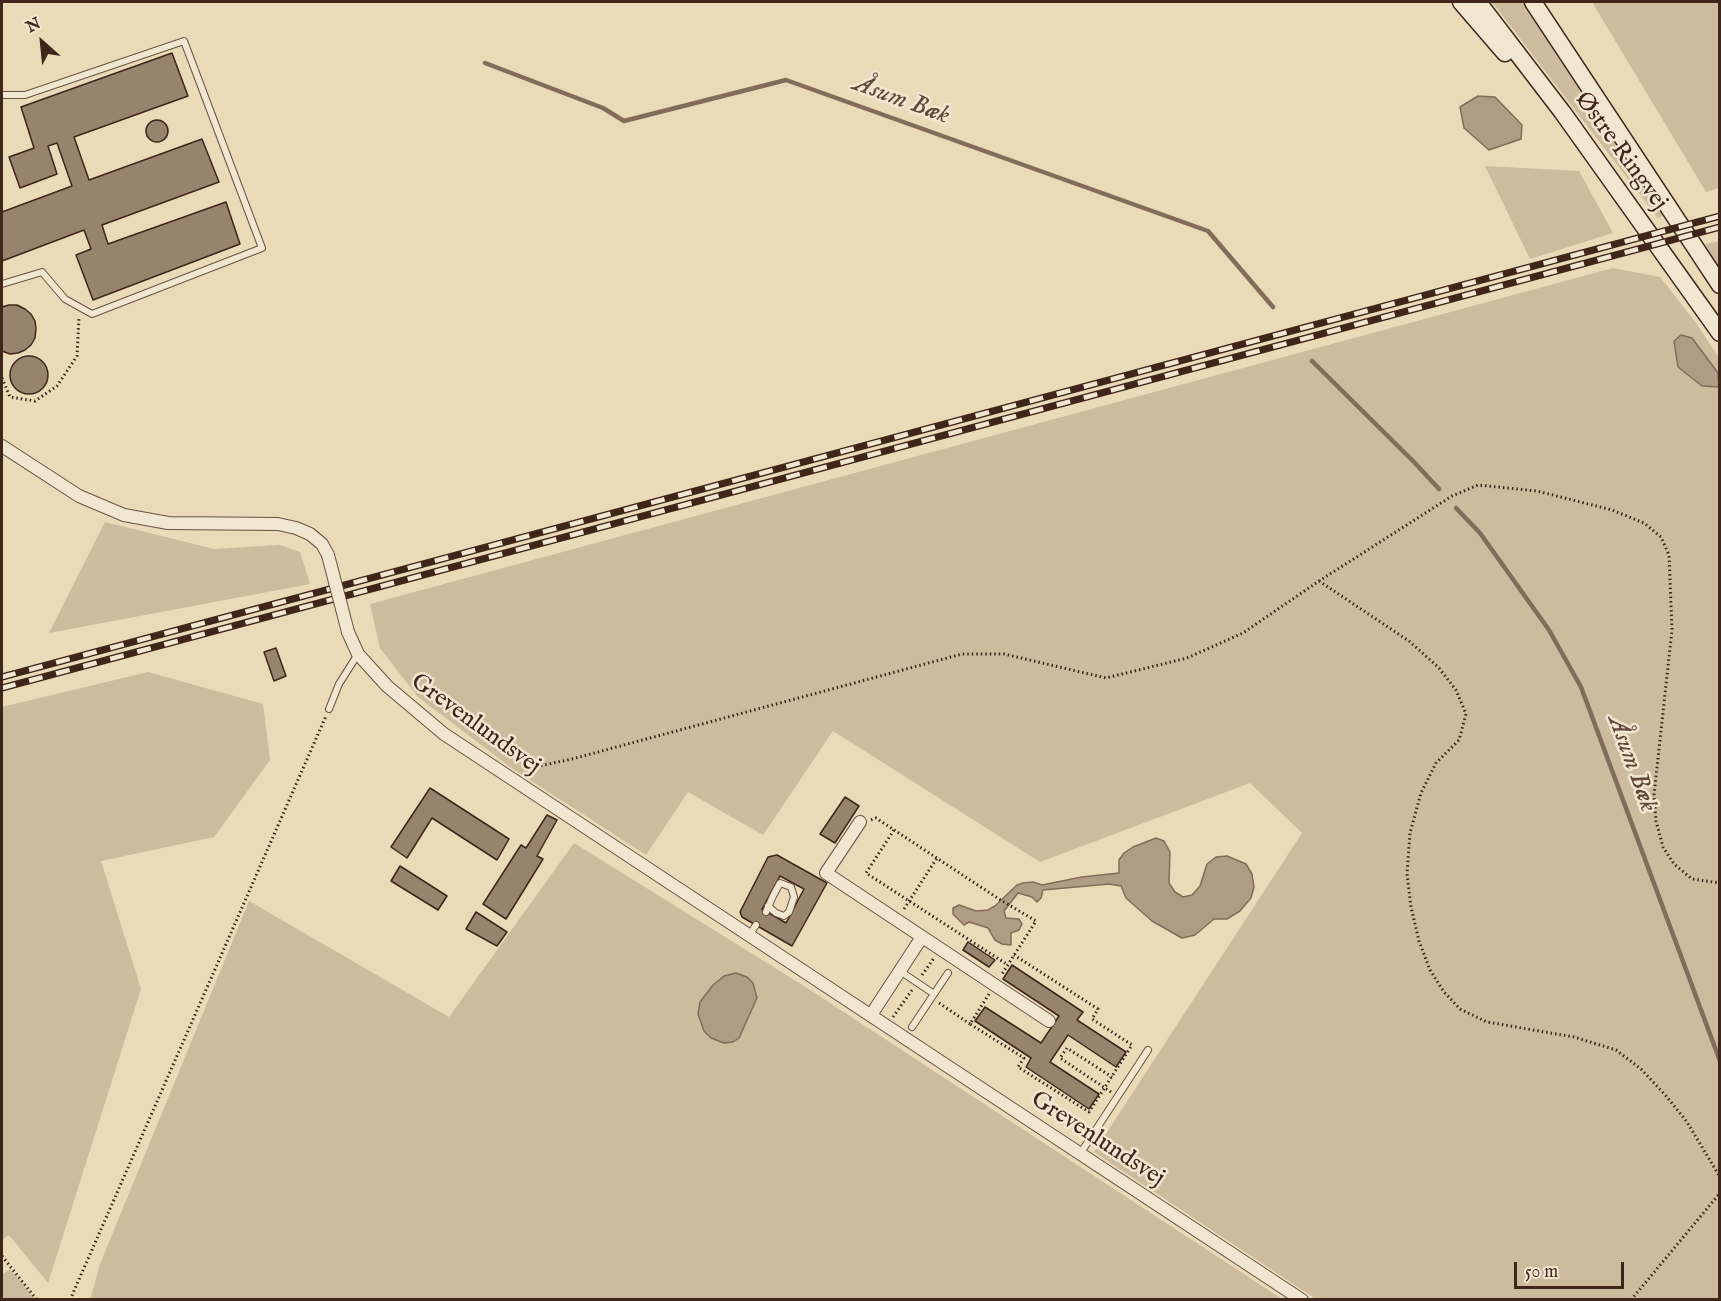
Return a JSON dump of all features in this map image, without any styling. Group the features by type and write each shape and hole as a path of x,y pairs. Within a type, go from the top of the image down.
{"main road":[{"path":"1461,2 1489,36 1563,113"},
{"name":"Østre Ringvej","path":"1478,2 1563,113 1719,333"},
{"path":"1533,2 1719,285"}],"street":[{"name":"Grevenlundsvej","path":"2,446 79,496 124,515 168,523 278,524 310,534 322,544 328,555 348,632 358,654 387,686 444,734 752,930 871,1015 1302,1299"},
{"path":"860,822 826,873 1050,1021"},
{"path":"871,1015 922,937"}],"lane":[{"path":"2,95 25,95 184,41 262,248 92,314 65,299 42,272 2,284"},
{"path":"329,709 339,684 358,654"},
{"path":"780,883 791,887 794,897 789,912 784,916 767,909 780,883"},
{"path":"900,971 933,996"},
{"path":"912,1027 948,973"},
{"path":"1080,1154 1148,1050"}],"path":[{"path":"2,378 10,397 34,401 57,386 77,356 80,308"},
{"path":"516,781 539,766 962,654 1004,654 1106,678 1187,658 1243,633 1319,581 1452,496 1478,484 1537,491 1612,510 1644,523 1661,537 1669,555 1672,630 1654,795 1656,821 1663,847 1674,864 1692,879 1719,883"},
{"path":"1319,581 1409,641 1439,668 1456,690 1466,714 1459,740 1436,763 1420,793 1410,833 1407,874 1411,907 1430,970 1444,992 1460,1009 1486,1022 1574,1037 1616,1050 1641,1069 1667,1097 1687,1122 1719,1177"},
{"path":"70,1299 329,709"},
{"path":"860,822 876,818 1010,906"},
{"path":"894,830 867,873 1008,965"},
{"path":"897,920 937,858"},
{"path":"933,996 970,1024"},
{"path":"1112,1077 1067,1048 1060,1058 1118,1096"},
{"path":"1631,1299 1719,1193"},
{"path":"2,1256 37,1299"},
{"path":"2,1266 10,1267"}],"shaded area":[{"path":"1492,2 1524,2 1665,215 1658,218"},
{"path":"1592,2 1719,2 1719,188 1706,192"},
{"path":"1478,96 1495,97 1522,125 1521,139 1489,150 1464,128 1460,107"},
{"path":"1485,166 1579,171 1613,233 1530,259"},
{"path":"1720,241 1719,268 1705,244"},
{"path":"1613,268 1660,277 1696,323 1719,358 1719,1299 1316,1299 1094,1152 1302,833 1250,783 1040,862 833,731 763,835 688,792 646,855 513,769 418,697 380,648 370,604"},
{"path":"1681,335 1692,338 1718,373 1719,387 1702,386 1678,367 1674,341"},
{"path":"105,522 214,549 280,545 300,552 310,584 49,633"},
{"path":"148,672 263,704 270,760 214,837 101,861 141,989 48,1283 9,1235 2,1240 2,707"},
{"path":"1156,838 1164,841 1170,852 1169,883 1175,892 1183,897 1192,895 1200,886 1207,864 1216,857 1227,856 1246,864 1252,874 1254,887 1251,898 1240,911 1227,919 1214,919 1195,935 1182,938 1152,921 1126,898 1121,886 1109,884 1043,890 1037,902 1032,897 1018,893 1004,911 1006,918 1019,919 1022,924 1019,930 1011,933 1011,945 995,940 988,928 969,922 964,925 953,914 953,908 959,905 976,911 988,910 1017,885 1023,883 1033,882 1042,885 1119,873 1119,860 1124,853"},
{"path":"574,843 804,986 1282,1299 90,1300 100,1264 249,901 449,1017"},
{"path":"736,973 747,977 753,983 757,998 739,1038 733,1042 724,1043 711,1038 704,1031 698,1014 700,1002 713,985 724,976"},
{"path":"10,1269 35,1299 2,1299 2,1275"}],"building":[{"path":"172,53 188,96 74,137 89,180 202,139 219,182 102,225 108,244 226,202 240,244 93,300 76,255 91,249 84,230 2,261 2,212 72,186 57,143 48,146 57,174 20,188 9,157 34,148 21,107"},
{"path":"157,120 167,127 168,131 161,141 157,142 147,135 146,131 153,121"},
{"path":"17,305 31,314 36,329 31,345 18,353 10,354 2,351 2,307"},
{"path":"29,356 43,361 48,375 43,389 29,394 15,389 10,375 15,361"},
{"path":"276,648 286,676 274,681 264,652"},
{"path":"430,788 509,839 497,860 432,818 407,858 391,847"},
{"path":"845,797 859,806 835,843 820,834"},
{"path":"547,815 557,820 537,856 543,859 506,919 483,904 521,845 526,848"},
{"path":"777,855 827,883 792,946 742,917 740,912 768,857","holes":["780,876 804,889 786,923 762,909"]},
{"path":"400,866 447,896 438,910 391,881"},
{"path":"476,912 507,932 497,946 466,929"},
{"path":"968,942 995,960 989,967 963,950"},
{"path":"1012,965 1083,1012 1077,1020 1126,1052 1116,1067 1068,1035 1050,1062 1099,1094 1089,1109 1026,1067 1031,1058 975,1021 985,1007 1041,1043 1059,1016 1003,979"}],"waterway":[{"name":"Åsum Bæk","path":"485,63 603,108 624,121 786,80 1208,231 1273,307"},
{"name":"Åsum Bæk","path":"1312,361 1439,489"},
{"name":"Åsum Bæk","path":"1456,508 1480,533 1549,630 1581,687 1720,1061"}],"railway":[{"path":"2,677 1720,216"},
{"path":"2,688 1720,227"}]}
